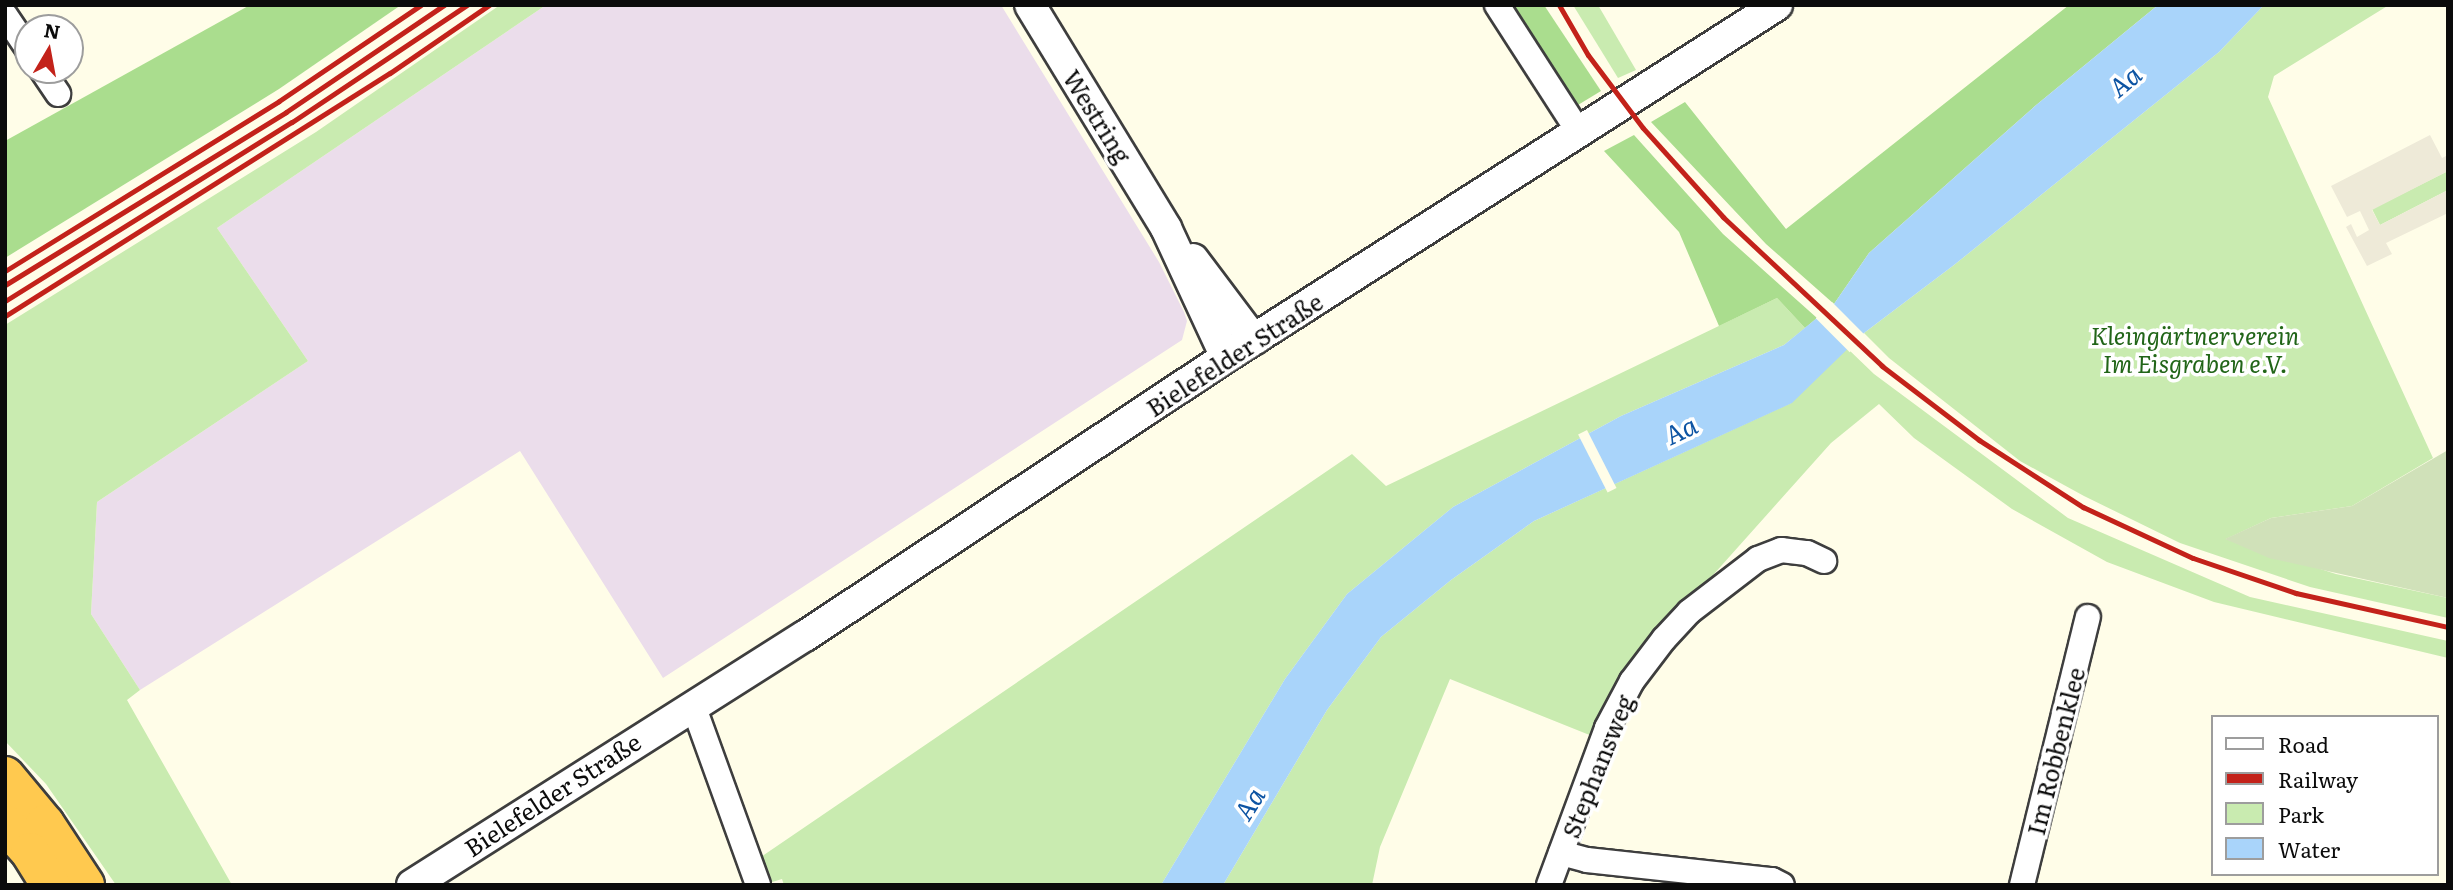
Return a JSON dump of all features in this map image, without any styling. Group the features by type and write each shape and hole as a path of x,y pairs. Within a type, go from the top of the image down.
{"highway":[{"path":"5,776 45,824 85,885"},
{"path":"5,824 30,852 51,885"}],"street":[{"name":"Westring","path":"1030,5 1166,228 1226,357"},
{"path":"1497,5 1579,132"},
{"name":"Bielefelder Straße","path":"412,885 860,600 1226,357 1777,5"},
{"path":"51,84 58,94"},
{"name":"Westring","path":"1166,228 1229,303 1254,340"},
{"name":"Stephansweg","path":"1549,885 1607,728 1632,681 1664,639 1689,612 1758,559 1781,550 1807,553 1824,561"},
{"name":"Im Robbenklee","path":"2022,885 2088,617"},
{"path":"693,705 758,885"},
{"path":"1561,853 1587,860 1772,880 1782,885"}],"shaded area":[{"path":"546,5 1001,5 1159,262 1187,321 1182,340 663,678 520,451 140,690 91,614 97,502 308,361 217,228"},
{"path":"2430,135 2442,158 2448,155 2448,171 2372,210 2380,225 2448,190 2448,213 2386,243 2392,254 2367,266 2346,227 2351,224 2357,237 2369,230 2360,211 2347,217 2331,186"}],"green space":[{"path":"250,5 401,5 279,89 5,258 5,141"},
{"path":"500,5 546,5 217,228 308,361 97,502 91,614 140,690 127,700 232,885 116,885 46,784 5,741 5,325 316,132"},
{"path":"1509,5 1544,5 1601,91 1573,108"},
{"path":"1573,5 1598,5 1636,70 1618,78"},
{"path":"2069,5 2158,5 2035,106 1869,253 1834,304 1766,244 1651,122 1685,102 1786,229"},
{"name":"Kleingärtnerverein Im Eisgraben e.V.","path":"2264,5 2389,5 2274,76 2268,97 2433,458 2352,506 2271,518 2226,539 2336,574 2448,598 2448,618 2310,587 2180,543 2020,461 1889,358 1864,333 1954,265 2219,52"},
{"path":"1634,135 1723,234 1817,318 1805,328 1777,298 1719,326 1679,232 1604,151"},
{"path":"2448,171 2448,190 2380,225 2372,209"},
{"path":"1777,298 1805,328 1784,345 1621,416 1453,507 1347,594 1285,679 1161,885 784,885 782,879 769,883 761,857 1352,454 1386,486"},
{"path":"1847,348 1874,374 2068,518 2250,597 2448,641 2448,658 2214,602 2107,562 2012,509 1914,438 1879,404 1831,443 1680,612 1592,736 1450,679 1380,847 1372,885 1223,885 1327,710 1381,637 1451,580 1534,521 1791,403"},
{"path":"2448,450 2448,598 2269,558 2225,539 2271,518 2352,506"}],"water":[{"name":"Aa","path":"2158,5 2264,5 2219,52 1954,265 1864,333 1792,403 1534,521 1451,580 1381,637 1327,710 1223,885 1161,885 1285,679 1347,594 1453,507 1621,416 1784,345 1834,304 1869,253 2035,106"}],"pier":[{"path":"1832,302 1866,336 1850,352 1816,318"},
{"path":"1587,430 1617,488 1608,492 1578,435"}],"railway":[{"path":"5,271 279,101 421,5"},
{"path":"5,285 286,112 444,5"},
{"path":"5,301 292,122 467,5"},
{"path":"5,316 390,73 489,5"},
{"path":"1559,5 1588,55 1643,128 1723,217 1882,366 1979,440 2083,507 2193,558 2296,593 2448,627"}]}
